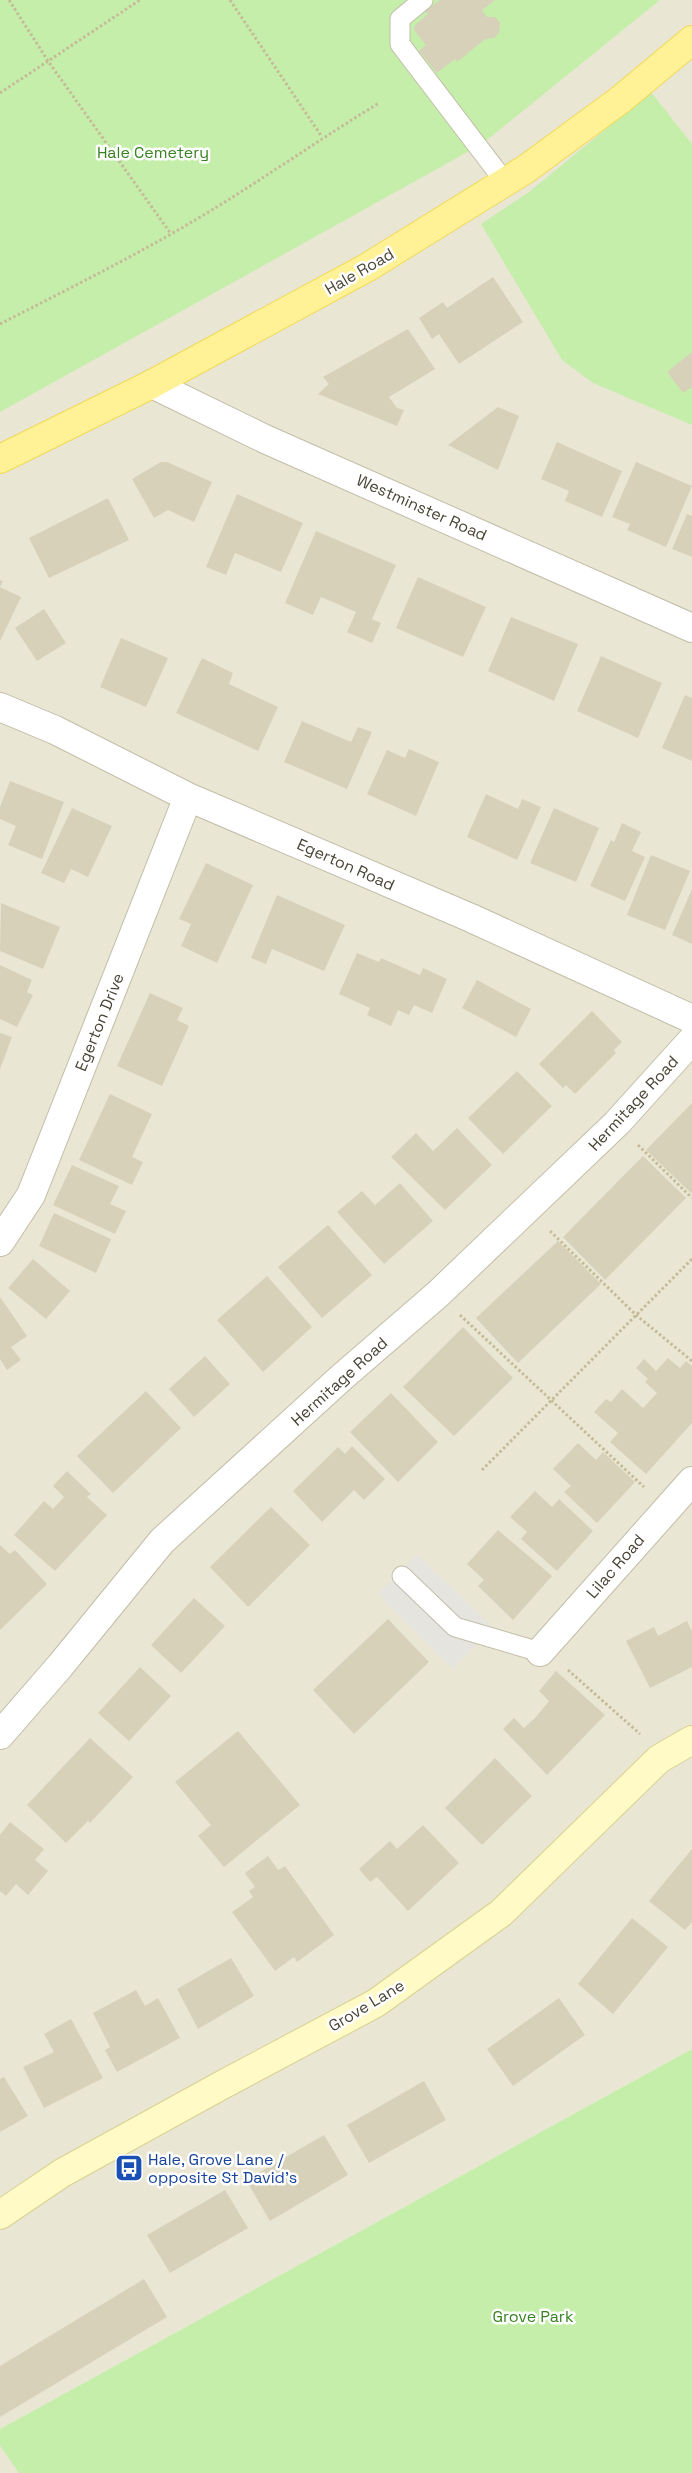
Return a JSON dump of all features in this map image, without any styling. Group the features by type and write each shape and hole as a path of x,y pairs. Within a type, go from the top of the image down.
{"main road":[{"name":"Hale Road","path":"0,459 152,384 368,267 526,169 620,100 692,40"}],"street":[{"name":"Westminster Road","path":"152,384 265,439 692,628"},
{"name":"Egerton Road","path":"0,707 55,730 188,797 435,903 692,1019"},
{"name":"Egerton Drive","path":"0,1242 31,1195 188,797"},
{"name":"Hermitage Road","path":"0,1735 60,1666 162,1541 342,1377 438,1294 617,1123 692,1040"},
{"name":"Lilac Road","path":"542,1650 666,1508 692,1481"},
{"name":"Grove Lane","path":"0,2214 62,2172 222,2084 376,2003 501,1913 664,1756 692,1740"}],"lane":[{"path":"423,0 400,19 400,44 505,182"},
{"path":"402,1576 455,1627 542,1650"}],"path":[{"path":"9,0 48,61 171,234"},
{"path":"0,93 140,0"},
{"path":"230,0 322,137"},
{"path":"0,324 138,254 220,205 322,137 379,103"},
{"path":"617,1123 692,1198"},
{"path":"526,1208 636,1315 692,1360"},
{"path":"482,1470 692,1259"},
{"path":"438,1294 666,1508"},
{"path":"542,1650 664,1756"}],"shaded area":[{"path":"0,0 692,0 692,2049 0,2429"},
{"path":"417,1554 493,1628 453,1669 378,1594"},
{"path":"0,2446 19,2473 0,2473"}],"green space":[{"name":"Hale Cemetery","path":"0,0 660,0 482,144 0,412"},
{"path":"651,92 692,144 692,425 593,383 562,360 481,224 529,192"},
{"name":"Grove Park","path":"692,2049 692,2473 19,2473 0,2446 0,2429"}],"building":[{"path":"440,0 495,0 482,10 487,17 495,17 500,23 499,33 494,38 485,39 457,62 455,59 437,73 419,51 426,45 414,30 415,25 428,14 425,11"},
{"path":"493,277 523,322 459,364 439,334 432,339 419,318 443,302 447,308"},
{"path":"408,329 435,369 389,397 397,408 404,410 397,426 318,394 329,384 323,377"},
{"path":"692,352 692,387 683,393 667,372"},
{"path":"498,407 519,416 498,470 448,445"},
{"path":"557,442 622,471 602,517 565,501 569,491 541,479"},
{"path":"161,462 167,462 212,482 194,522 168,510 154,518 132,479"},
{"path":"636,462 692,486 666,547 627,530 630,524 612,517"},
{"path":"237,494 303,523 281,572 235,553 226,575 206,567"},
{"path":"108,498 129,540 49,578 29,538"},
{"path":"687,514 692,516 692,557 672,549"},
{"path":"316,531 396,565 372,619 381,623 372,643 347,632 356,612 321,597 313,615 285,603"},
{"path":"418,577 486,607 463,657 396,628"},
{"path":"0,587 21,597 0,641"},
{"path":"44,609 66,643 37,661 15,628"},
{"path":"511,617 578,644 554,701 488,671"},
{"path":"121,638 168,658 146,707 100,687"},
{"path":"601,656 662,683 638,738 577,711"},
{"path":"202,658 233,673 229,684 278,707 258,751 176,713"},
{"path":"685,695 692,698 692,761 662,748"},
{"path":"302,721 351,742 358,727 372,732 347,789 284,762"},
{"path":"409,749 439,762 416,816 367,794 387,750 405,758"},
{"path":"10,781 64,802 42,859 8,845 16,826 0,819 0,807"},
{"path":"486,794 518,809 522,799 541,807 517,860 467,837"},
{"path":"72,808 112,826 88,877 71,869 64,883 41,873"},
{"path":"554,808 599,828 576,882 530,863"},
{"path":"622,823 641,832 632,851 645,857 625,901 590,886 611,840 614,842"},
{"path":"651,855 690,871 665,930 627,915"},
{"path":"206,863 253,885 217,963 181,946 191,924 179,919"},
{"path":"692,889 692,944 672,935"},
{"path":"277,895 345,925 324,971 272,949 266,964 251,958"},
{"path":"1,903 60,927 43,969 0,951"},
{"path":"357,953 379,962 381,958 420,975 423,968 447,979 432,1013 414,1005 409,1015 398,1010 391,1026 367,1015 370,1008 339,994"},
{"path":"0,965 32,980 27,992 33,995 17,1027 0,1019"},
{"path":"477,980 531,1009 516,1037 462,1008"},
{"path":"150,993 183,1008 177,1020 189,1026 162,1086 117,1066"},
{"path":"592,1011 622,1042 614,1050 616,1053 575,1094 566,1085 563,1088 539,1064"},
{"path":"0,1033 12,1037 0,1069"},
{"path":"517,1071 552,1106 503,1154 468,1118"},
{"path":"110,1094 152,1114 132,1157 143,1162 132,1185 79,1160"},
{"path":"692,1103 692,1192 691,1193 646,1150"},
{"path":"457,1128 492,1165 445,1210 391,1157 416,1133 433,1151"},
{"path":"643,1156 686,1198 605,1280 563,1237"},
{"path":"72,1165 119,1186 110,1204 126,1211 115,1234 53,1205"},
{"path":"400,1183 433,1221 384,1264 337,1212 362,1191 375,1205"},
{"path":"54,1213 111,1239 96,1273 39,1246"},
{"path":"328,1225 372,1275 322,1318 278,1267"},
{"path":"558,1241 601,1284 518,1363 476,1318"},
{"path":"33,1259 70,1291 46,1319 8,1288"},
{"path":"267,1276 312,1327 263,1372 217,1320"},
{"path":"0,1297 27,1336 11,1347 21,1360 7,1370 0,1359"},
{"path":"463,1327 513,1378 454,1436 403,1387"},
{"path":"205,1356 230,1384 194,1417 169,1389"},
{"path":"668,1358 680,1368 686,1361 692,1366 692,1423 646,1474 610,1442 618,1433 594,1412 606,1399 611,1402 622,1389 643,1408 657,1393 645,1382 648,1379 636,1368 644,1359 656,1371"},
{"path":"146,1391 181,1428 113,1493 77,1456"},
{"path":"391,1393 438,1442 398,1482 350,1432"},
{"path":"578,1443 596,1460 603,1452 635,1482 597,1523 564,1492 571,1486 553,1469"},
{"path":"352,1446 385,1479 364,1500 354,1490 322,1522 293,1491 338,1447 345,1454"},
{"path":"67,1471 91,1494 87,1497 107,1515 55,1571 14,1535 44,1501 53,1509 64,1497 53,1486"},
{"path":"535,1491 552,1507 559,1499 593,1531 557,1571 521,1539 527,1532 510,1517"},
{"path":"271,1507 310,1545 248,1607 210,1567"},
{"path":"498,1530 552,1576 513,1620 478,1586 484,1580 467,1564"},
{"path":"0,1545 10,1554 15,1550 47,1584 0,1630"},
{"path":"194,1598 225,1626 181,1673 151,1645"},
{"path":"388,1619 429,1662 354,1734 313,1690"},
{"path":"687,1621 692,1631 692,1667 650,1688 626,1641 654,1627 658,1636"},
{"path":"140,1667 171,1696 129,1741 98,1713"},
{"path":"556,1671 605,1715 547,1775 503,1729 514,1718 524,1728 535,1718 549,1701 539,1691"},
{"path":"238,1731 300,1805 224,1867 198,1836 211,1825 175,1782"},
{"path":"90,1738 133,1777 90,1823 88,1821 66,1843 27,1805"},
{"path":"495,1758 532,1796 482,1845 445,1808"},
{"path":"10,1822 44,1849 35,1860 48,1871 28,1895 16,1884 6,1896 0,1891 0,1835"},
{"path":"423,1825 459,1863 408,1911 377,1877 370,1882 359,1869 390,1841 397,1849"},
{"path":"692,1849 692,1922 685,1930 649,1901"},
{"path":"268,1856 278,1870 285,1866 334,1935 297,1962 294,1957 275,1971 232,1912 253,1897 249,1891 255,1887 245,1873"},
{"path":"632,1918 668,1947 613,2014 578,1984"},
{"path":"231,1958 254,1996 198,2029 177,1989"},
{"path":"136,1990 145,2006 158,1998 180,2038 117,2072 105,2050 110,2047 93,2013"},
{"path":"559,1998 585,2035 513,2086 487,2049"},
{"path":"71,2019 103,2078 44,2108 23,2067 54,2052 44,2034"},
{"path":"4,2077 28,2116 0,2132 0,2079"},
{"path":"424,2081 446,2120 369,2163 347,2125"},
{"path":"324,2135 348,2175 270,2221 246,2180"},
{"path":"225,2190 248,2228 170,2273 147,2235"},
{"path":"144,2279 167,2317 0,2417 0,2366"}],"place":[{"name":"Hale, Grove Lane / opposite St David's","path":"129,2168"}]}
